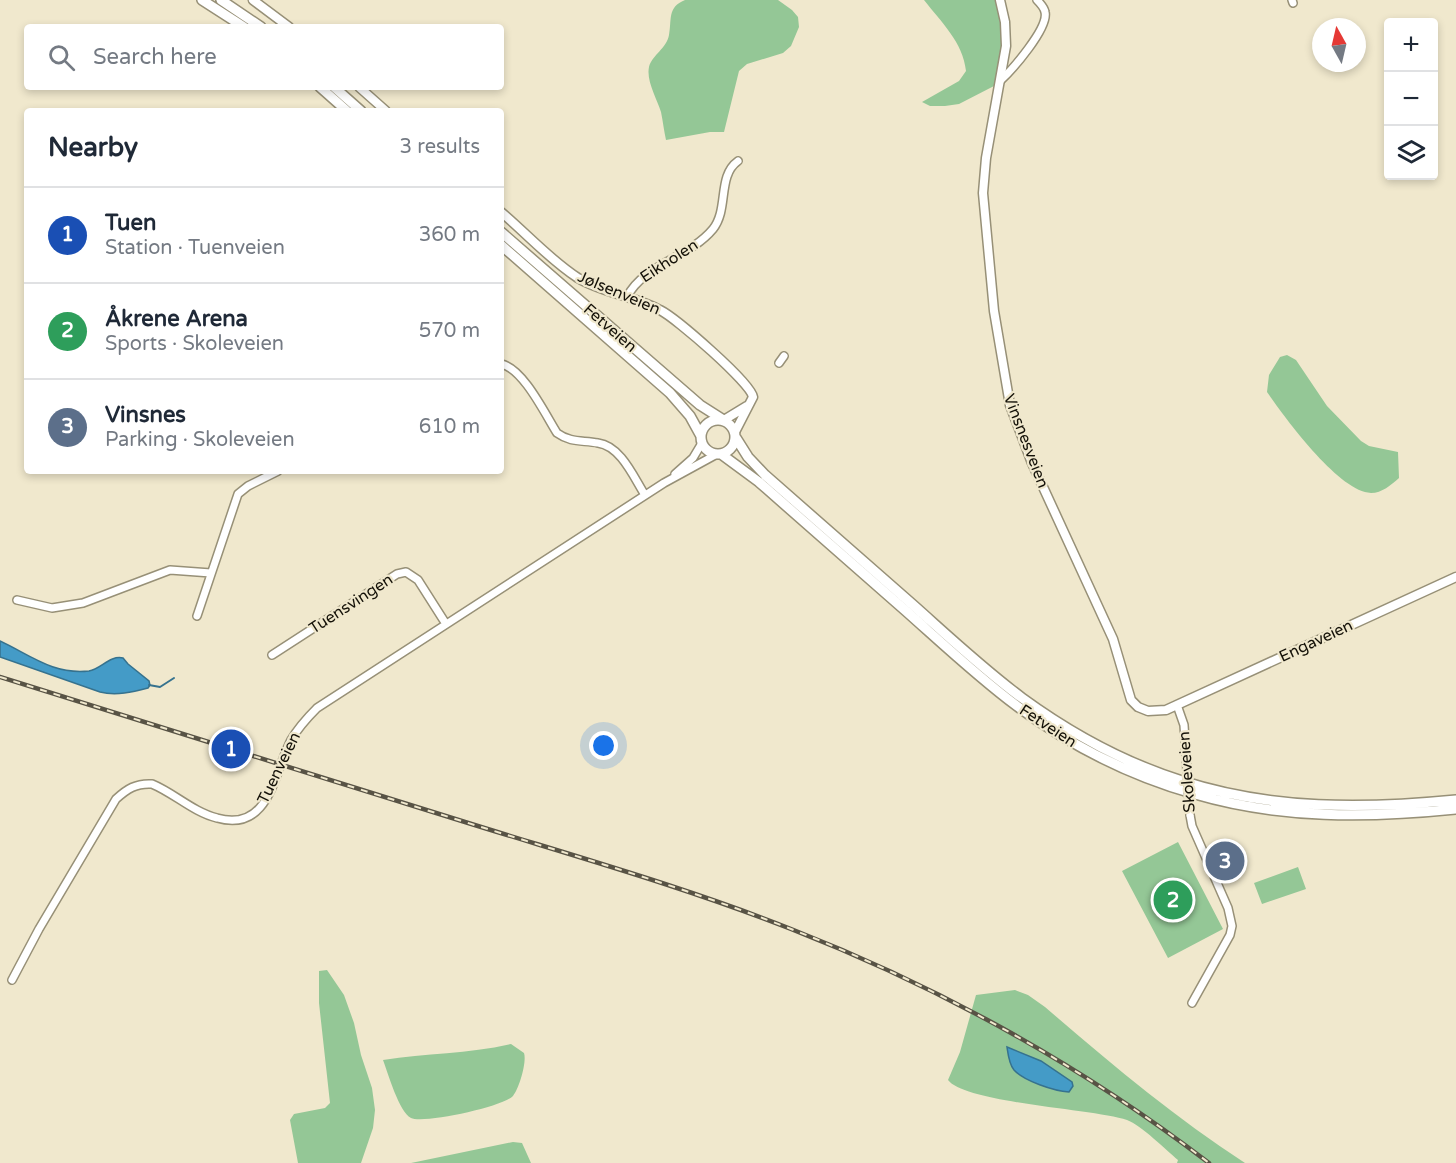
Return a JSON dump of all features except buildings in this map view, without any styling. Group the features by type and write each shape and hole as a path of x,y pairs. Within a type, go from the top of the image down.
{"highway":[{"path":"202,0 239,24"},
{"path":"221,0 257,24"},
{"path":"323,90 344,108"},
{"path":"338,90 358,108"},
{"name":"Fetveien","path":"504,235 694,400 723,420"},
{"name":"Fetveien","path":"504,248 670,393 690,416 702,439"},
{"path":"712,420 723,420 731,424 736,435 731,449 719,454 708,450 702,439 707,423 712,420"},
{"name":"Fetveien","path":"736,435 748,458 765,475 1005,685 1062,725 1113,753 1190,783 1233,794 1287,803 1355,807 1456,800"},
{"name":"Fetveien","path":"719,454 759,482 999,692 1029,715 1115,764 1196,795 1286,812 1355,816 1456,809"}],"main road":[{"path":"253,0 285,24"},
{"name":"Vinsnesveien","path":"1000,0 1007,34 986,158 983,193 994,311 1010,405 1032,463 1113,639 1131,700 1143,710 1153,712 1177,705"},
{"path":"362,90 383,108"},
{"name":"Jølsenveien","path":"504,215 577,277 661,310 684,327 748,387 753,395 750,404"},
{"path":"723,420 750,404"},
{"path":"736,435 750,404"},
{"name":"Engaveien","path":"1177,705 1456,577"}],"street":[{"path":"1000,81 1016,65 1033,42 1045,19 1045,9 1037,0"},
{"name":"Eikholen","path":"627,297 637,281 692,247 712,230 723,209 728,175 738,161"},
{"path":"504,365 519,374 557,433 566,439 607,445 618,454 645,495"},
{"name":"Tuenveien","path":"664,483 693,458 702,439"},
{"name":"Tuenveien","path":"12,980 39,929 116,799 127,789 144,783 152,784 215,818 225,820 247,817 257,812 267,799 290,741 305,720 331,698 664,483 719,454"},
{"path":"197,616 238,494 248,486 272,474"},
{"path":"17,600 52,608 83,603 170,570 211,573"},
{"name":"Tuensvingen","path":"272,655 397,574 406,572 418,580 446,624"},
{"name":"Skoleveien","path":"1177,705 1184,725 1192,826 1228,908 1232,926 1230,935 1192,1003"}],"green space":[{"path":"685,0 778,0 798,17 799,27 791,46 783,53 747,64 739,71 724,132 710,132 666,140 661,112 648,72 653,59 668,40 671,14 675,6"},
{"path":"924,0 996,0 1005,41 1000,80 994,86 959,104 930,106 922,102 959,81 966,71 956,42"},
{"path":"1287,355 1296,360 1327,406 1361,441 1369,446 1398,452 1399,478 1390,486 1379,492 1371,493 1358,489 1344,480 1313,452 1286,418 1267,392 1269,375 1280,357"},
{"path":"1178,842 1223,929 1168,958 1122,871"},
{"path":"1298,867 1306,889 1262,904 1254,883"},
{"path":"327,970 344,995 372,1088 375,1110 373,1128 361,1163 298,1163 290,1120 294,1114 325,1108 330,1103 319,1003 319,971"},
{"path":"1015,990 1028,995 1045,1007 1167,1108 1245,1163 1177,1163 1178,1160 1153,1138 1127,1120 1003,1100 959,1088 948,1080 960,1052 976,995"},
{"path":"511,1044 524,1053 525,1057 518,1088 513,1096 495,1105 431,1119 411,1118 402,1108 383,1060 479,1050"},
{"path":"513,1142 522,1143 531,1163 411,1163"}],"water":[{"path":"0,641 42,663 64,670 89,671 114,658 123,658 149,681 150,685 148,688 124,693 100,692 0,657"},
{"path":"1007,1047 1041,1061 1072,1082 1073,1086 1069,1092 1063,1091 1048,1088 1025,1078 1012,1068"}],"waterway":[{"path":"149,685 160,687 174,678"}],"railway":[{"path":"0,677 629,872 791,929 901,976 1008,1031 1111,1094 1161,1127 1209,1163"}],"place":[{"name":"Tuen","path":"231,749"},
{"name":"Vinsnes","path":"1225,861"},
{"name":"Åkrene Arena","path":"1173,900"}]}
